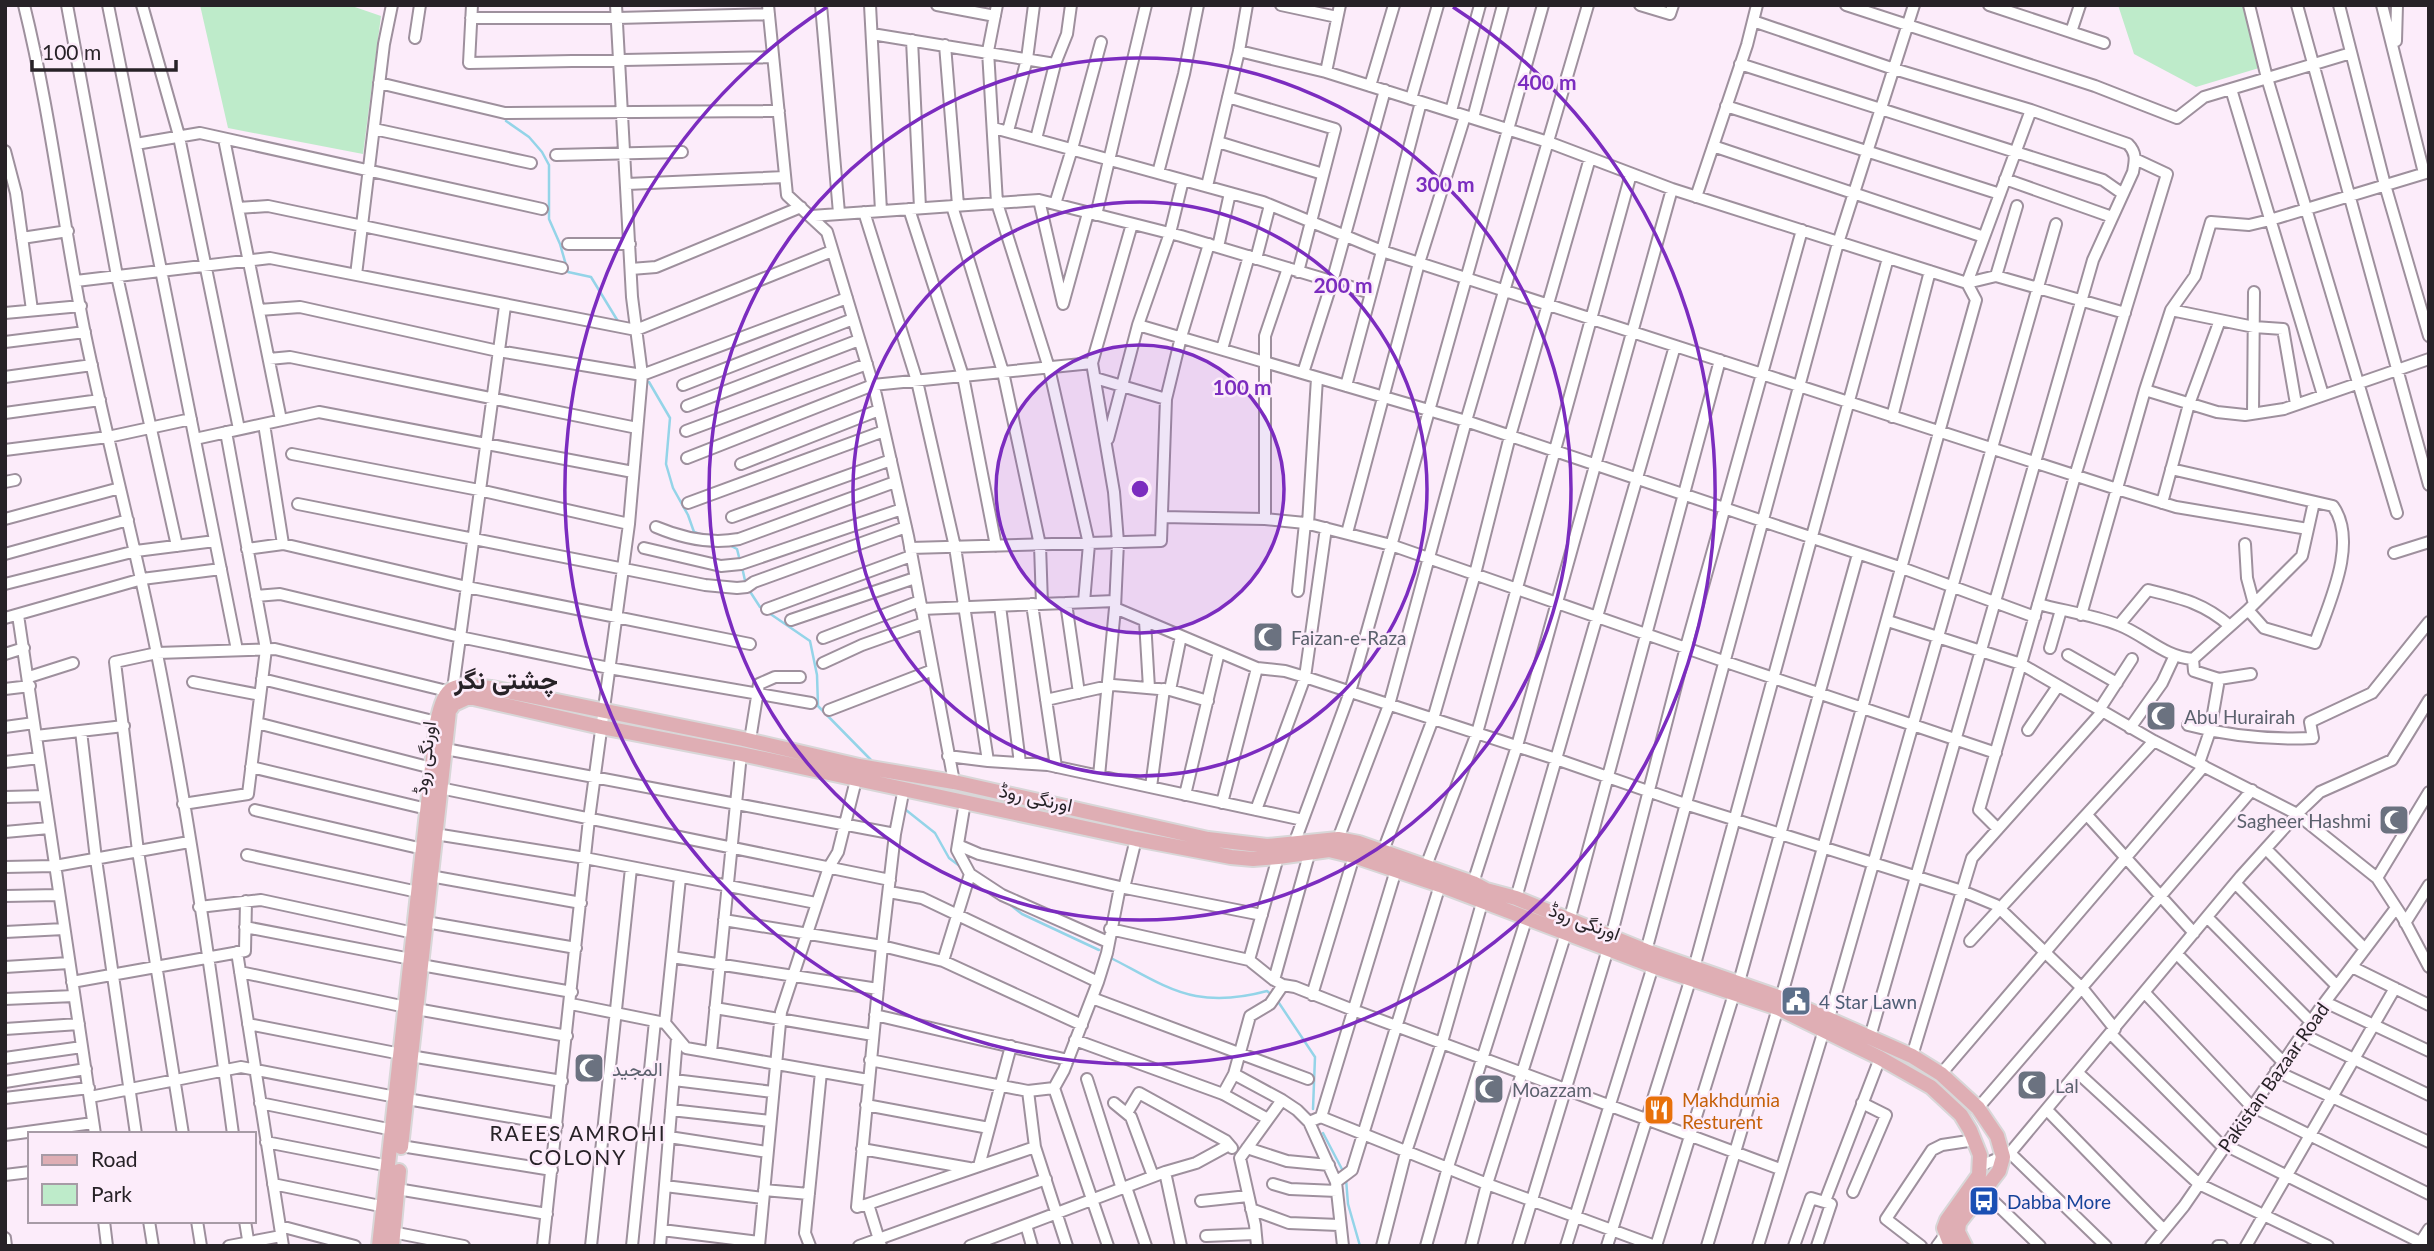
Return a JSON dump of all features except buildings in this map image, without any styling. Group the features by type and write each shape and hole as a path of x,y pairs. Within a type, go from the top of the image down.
{"main road":[{"name":"اورنگی روڈ","path":"379,1246 389,1236 397,1189 411,1008 416,962 426,922 440,788 437,722 443,698 450,690 467,685 750,740 904,788 1136,839 1253,859 1329,850 1440,885 1516,898 1567,927 1609,943 1653,966 1692,973"},
{"name":"اورنگی روڈ","path":"416,962 414,933 432,768 449,711 454,704 469,697 601,727 741,754 858,772 954,782 1208,839 1268,846 1338,839 1359,843 1426,866 1480,892 1526,920 1567,927"},
{"name":"اورنگی روڈ","path":"1609,943 1646,951 1692,973 1780,1003 1912,1056 1941,1074 1978,1108 2007,1155"},
{"name":"اورنگی روڈ","path":"1827,1024 1931,1087 1950,1102 1975,1140 1981,1166"},
{"name":"اورنگی روڈ","path":"389,1236 385,1207 393,1130 402,1098"},
{"path":"1948,1239 1999,1171 2007,1155"},
{"path":"1948,1239 1944,1228 1947,1220 1979,1175 1981,1166"},
{"path":"1948,1239 1961,1241 1965,1246"}],"street":[{"path":"24,5 55,150 85,332 157,653 183,804 233,1132"},
{"path":"67,5 117,276 177,547"},
{"path":"108,5 237,650"},
{"path":"142,5 179,137 239,429"},
{"path":"356,275 379,83 392,5"},
{"path":"415,38 420,5"},
{"path":"472,5 468,63 773,57"},
{"path":"543,1246 589,819 628,524 642,375 629,244 616,5"},
{"path":"821,5 839,213"},
{"path":"870,5 881,211"},
{"path":"937,5 996,11 988,51 997,203 1049,368 1089,544 1084,602"},
{"path":"1008,131 1027,59 1034,5"},
{"path":"1036,139 1055,64 1067,34 1071,5"},
{"path":"1040,200 1063,304 1110,159 1146,5"},
{"path":"1158,173 1184,74 1198,5"},
{"path":"1207,186 1239,51 1247,5"},
{"path":"1281,5 1337,17"},
{"path":"1326,72 1340,5"},
{"path":"1370,86 1394,5"},
{"path":"1346,386 1382,251 1438,5"},
{"path":"1451,111 1480,5"},
{"path":"1347,533 1419,263 1469,117 1503,5"},
{"path":"1294,844 1350,692 1543,5"},
{"path":"1338,839 1389,705 1466,421 1588,5"},
{"path":"1640,5 1670,14 1673,5"},
{"path":"1696,197 1757,5"},
{"path":"1846,5 2095,86 2177,118 2204,97 2351,53"},
{"path":"1646,951 1838,243 1914,5"},
{"path":"1989,5 2014,9 2104,43"},
{"path":"2071,32 2080,5"},
{"path":"2249,5 2267,78 2398,513"},
{"path":"2297,5 2429,485"},
{"path":"2339,5 2385,185 2429,336"},
{"path":"2081,615 2145,390 2171,310 2194,276 2211,222 2249,225 2426,172 2382,5"},
{"path":"2395,55 2397,5"},
{"path":"471,18 617,18 768,10 787,195 827,232 873,385 906,527 954,782"},
{"path":"1753,21 2128,144 2133,148 2135,159 2133,172 2093,260 1870,1037"},
{"path":"872,34 1055,64"},
{"path":"912,40 914,209 963,376 996,546"},
{"path":"1055,204 1101,42"},
{"path":"945,45 955,206 1003,372 1040,545 1037,604 1046,700 1056,767"},
{"path":"1239,51 1326,72 1451,111 1548,142 1672,189 1967,283 1996,276 2125,313"},
{"path":"1740,64 2103,180 2123,194"},
{"path":"379,83 505,113 779,111"},
{"path":"2231,89 2323,395"},
{"path":"1303,373 1332,282 1385,90"},
{"path":"1228,97 1335,128 1311,222 1265,336 1265,519"},
{"path":"1726,106 2000,194"},
{"path":"1707,1246 1780,1003 1976,300 1967,283 2031,110"},
{"path":"994,128 1230,192 1270,205 1382,251 2162,503 2308,529"},
{"path":"374,129 531,163"},
{"path":"136,144 200,133 542,209"},
{"path":"223,139 281,420"},
{"path":"1217,142 1323,174"},
{"path":"1713,146 1984,237"},
{"path":"5,150 16,193 32,310"},
{"path":"556,155 682,152"},
{"path":"1383,851 1433,719 1475,574 1510,436 1590,158"},
{"path":"1998,829 1979,810 2074,476 2167,174 2135,159"},
{"path":"1426,866 1477,733 1631,174"},
{"path":"627,184 785,177"},
{"path":"2006,179 2112,217"},
{"path":"1106,444 1138,324 1170,233 1183,180"},
{"path":"1382,1246 1406,1152 1442,1042 1517,746 1672,189"},
{"path":"767,609 911,552 955,547 1161,541 1166,399 1181,337 1214,246 1230,192"},
{"path":"811,216 1040,200 1170,233 1371,293"},
{"path":"1222,349 1270,205"},
{"path":"238,208 268,206 562,268"},
{"path":"1996,276 2017,206"},
{"path":"631,269 656,267 800,207"},
{"path":"864,212 917,381 955,547 988,761"},
{"path":"1099,776 1115,605 1118,542 1114,492 1092,363 1132,224"},
{"path":"1758,1246 1827,1024 2056,224"},
{"path":"1518,1246 1609,943 1686,647 1802,230"},
{"path":"22,238 68,231"},
{"path":"568,244 629,244"},
{"path":"76,281 270,258 636,330 832,251"},
{"path":"1607,1246 1692,973 1888,258"},
{"path":"1892,416 1930,271"},
{"path":"2253,414 2254,292"},
{"path":"259,310 300,307 498,351 642,375 847,298"},
{"path":"5,313 80,306"},
{"path":"450,690 460,637 490,400 505,306"},
{"path":"2171,310 2254,327 2283,329 2296,404"},
{"path":"683,384 853,319"},
{"path":"2162,503 2189,404 2220,320"},
{"path":"1138,324 1466,421 1902,568 2035,617"},
{"path":"5,342 85,332"},
{"path":"687,406 859,340"},
{"path":"1516,898 1675,346"},
{"path":"269,359 290,357 637,428"},
{"path":"2145,390 2217,412 2253,414 2284,409 2429,359"},
{"path":"1471,1246 1487,1184 1567,927 1720,360"},
{"path":"687,458 873,385 1092,363"},
{"path":"5,376 92,365"},
{"path":"686,431 867,365"},
{"path":"1095,377 1166,399"},
{"path":"1298,591 1317,377"},
{"path":"5,413 100,400"},
{"path":"741,464 879,410"},
{"path":"195,439 319,412 633,472"},
{"path":"5,450 108,437 191,419"},
{"path":"264,424 283,544"},
{"path":"688,503 884,430"},
{"path":"183,804 248,794 266,649 226,432"},
{"path":"292,454 479,490 628,524"},
{"path":"732,517 891,460"},
{"path":"2171,469 2333,506 2340,516 2343,558 2315,643 2264,628 2251,607 2245,544"},
{"path":"656,527 706,540 722,542 739,539 895,482"},
{"path":"5,519 120,488"},
{"path":"2193,659 2302,556 2314,502"},
{"path":"298,504 622,570 705,585 747,587 754,582 906,527"},
{"path":"644,548 721,566 741,564 902,509"},
{"path":"1162,517 1265,519 1306,524 1391,545 1996,753"},
{"path":"5,554 128,520"},
{"path":"1256,810 1305,677 1326,528"},
{"path":"5,584 136,551 215,541"},
{"path":"2394,553 2429,542"},
{"path":"247,549 283,544 467,587 750,644"},
{"path":"1309,1122 1321,1117 1487,1184 1656,1246 1737,988 1857,554"},
{"path":"5,618 142,579 221,569"},
{"path":"791,620 915,578"},
{"path":"2119,625 2148,590 2197,602 2230,626"},
{"path":"256,596 280,594 460,637 609,668 811,703"},
{"path":"823,638 920,605 965,607 1084,602 1115,605 1145,621 1257,668 1285,671 1305,677 1685,804 1962,891 1996,905 2082,988 2113,1032 2224,1146 2423,1244 2429,1229"},
{"path":"1066,603 1079,693"},
{"path":"2038,604 2119,625 2175,655 2193,659"},
{"path":"999,606 1020,763"},
{"path":"2050,648 2061,610"},
{"path":"18,615 94,1128 43,1132"},
{"path":"1145,621 1149,688"},
{"path":"1888,621 2021,664 2154,741 2297,814 2377,878 2429,967"},
{"path":"2188,726 2283,739 2313,738 2310,722 2372,693 2429,622"},
{"path":"823,663 862,645 924,623"},
{"path":"1151,787 1167,690 1181,636"},
{"path":"5,654 24,648"},
{"name":"اورنگی روڈ","path":"124,726 115,662 157,653 275,649 450,690"},
{"path":"1185,795 1219,652"},
{"path":"2068,655 2117,683"},
{"path":"2130,727 2162,683 2175,655"},
{"path":"1912,1056 1972,858 2101,711 2132,659"},
{"path":"2193,659 2194,671 2219,679 2251,674"},
{"path":"5,690 73,663"},
{"path":"1222,803 1257,668"},
{"path":"829,710 933,670"},
{"path":"750,740 759,684 775,677 800,677"},
{"path":"262,679 437,722"},
{"path":"1941,1074 2202,765 2219,679"},
{"path":"193,682 260,695"},
{"path":"1046,700 1107,686 1167,690 1208,701"},
{"path":"2028,730 2058,686"},
{"path":"1981,1166 2007,1155 2113,1032 2235,883 2297,814 2320,792 2392,760 2429,699"},
{"path":"5,727 34,723"},
{"path":"257,723 432,768"},
{"path":"36,736 124,726 138,851 183,1132"},
{"path":"80,731 111,974 136,1132"},
{"path":"1970,941 2154,741"},
{"path":"439,747 895,834"},
{"path":"710,1052 741,754"},
{"path":"948,756 1056,767 1303,820"},
{"path":"5,762 39,758"},
{"path":"251,767 427,809"},
{"path":"662,1230 762,1245 766,1152 780,1019 806,933 829,867 838,852 858,772"},
{"path":"440,788 890,880"},
{"path":"904,788 895,834 882,946 857,1207 1035,1147"},
{"path":"1978,1108 2252,790"},
{"path":"2377,878 2428,794"},
{"path":"5,797 45,796"},
{"path":"965,802 957,850 970,874 1002,895 1108,942"},
{"path":"255,810 423,849"},
{"path":"2087,815 2194,933"},
{"path":"5,832 49,828"},
{"path":"435,834 585,858 817,903"},
{"path":"1108,1246 1054,1088 1068,1060 1098,982 1136,839"},
{"path":"5,867 55,866 189,842"},
{"path":"958,845 979,854 1122,887 1262,915"},
{"path":"2266,849 2365,949"},
{"path":"1223,1094 1234,1074 1250,1016 1270,1004 1278,985 1310,851"},
{"path":"247,855 418,892"},
{"path":"1312,995 1354,856"},
{"path":"1249,960 1278,857"},
{"path":"591,1246 631,868"},
{"path":"1321,1117 1396,870"},
{"path":"943,961 970,874"},
{"path":"430,876 581,903"},
{"path":"632,1246 660,1022 672,957 680,877"},
{"path":"2235,883 2337,986"},
{"path":"1273,1184 1290,1189 1338,1183 1352,1170 1440,885"},
{"path":"2405,923 2429,885"},
{"path":"889,892 922,898 1098,982"},
{"path":"5,896 59,895"},
{"path":"199,906 261,900 414,933"},
{"path":"72,982 245,951 246,901"},
{"name":"Pakistan Bazaar Road","path":"2153,1245 2199,1184 2325,1002 2396,908"},
{"path":"2207,917 2311,1022"},
{"path":"724,920 882,946 943,961 1082,1025"},
{"path":"1426,1246 1448,1167 1526,920"},
{"path":"426,922 576,948"},
{"path":"246,927 416,962 660,1022 685,1048 868,1080"},
{"path":"5,932 64,929"},
{"path":"1110,929 1249,960 1278,985 1295,987 1780,1169"},
{"path":"237,952 281,1236"},
{"path":"2177,954 2280,1066 2332,1097 2429,1142"},
{"path":"672,957 878,989"},
{"path":"5,967 69,963"},
{"path":"1566,1246 1653,966"},
{"path":"2352,967 2429,1005"},
{"path":"240,972 567,1037"},
{"path":"2246,1246 2395,988"},
{"path":"2145,993 2251,1106 2429,1194"},
{"path":"5,999 74,996"},
{"path":"1092,998 1308,1079"},
{"path":"2325,1002 2429,1051"},
{"path":"715,1008 873,1035"},
{"path":"875,1015 1068,1060"},
{"path":"5,1029 79,1024"},
{"path":"248,1024 406,1055 562,1081"},
{"path":"2302,1034 2429,1095"},
{"path":"660,1246 677,1038"},
{"path":"1075,1040 1223,1094 1268,1119"},
{"path":"975,1167 989,1128 1011,1046"},
{"path":"5,1058 82,1047"},
{"path":"1825,1201 1880,1058"},
{"path":"870,1060 1028,1091 1054,1088"},
{"path":"5,1098 129,1090 241,1067 557,1125"},
{"path":"5,1082 86,1069"},
{"path":"810,1246 805,1233 821,1072"},
{"path":"2078,1073 2199,1184 2328,1246"},
{"path":"1234,1074 1282,1100 1309,1122 1338,1183 1342,1246"},
{"path":"1087,1079 1146,1246"},
{"path":"674,1080 773,1092"},
{"path":"1028,1091 1035,1147 1067,1246"},
{"path":"1127,1113 1139,1093 1226,1141 1240,1158 1256,1246"},
{"path":"1240,1158 1282,1100"},
{"path":"260,1103 393,1130"},
{"path":"1114,1103 1131,1116 1153,1176"},
{"path":"1853,1192 1886,1115 1863,1104"},
{"path":"866,1105 989,1128"},
{"path":"671,1110 770,1121"},
{"path":"2047,1110 2164,1230"},
{"path":"5,1135 28,1133"},
{"path":"669,1137 766,1152"},
{"path":"1921,1246 1886,1219 1932,1150 1942,1145 1975,1140"},
{"path":"266,1142 389,1166"},
{"path":"970,1246 994,1242 1026,1225 1153,1176 1196,1163 1229,1145"},
{"path":"401,1146 552,1170"},
{"path":"1247,1148 1287,1161 1329,1165"},
{"path":"862,1149 975,1167"},
{"path":"2007,1155 2106,1246"},
{"path":"5,1175 28,1172"},
{"path":"1165,1172 1181,1246"},
{"path":"859,1246 880,1242 1046,1179"},
{"path":"273,1184 385,1207"},
{"path":"665,1186 763,1194 809,1194"},
{"path":"397,1189 547,1214"},
{"path":"1984,1192 2040,1246"},
{"path":"1201,1201 1248,1196"},
{"path":"1794,1246 1811,1198 1831,1204 1817,1246"},
{"path":"868,1204 880,1242"},
{"path":"1251,1209 1289,1223 1339,1225"},
{"path":"104,1223 107,1246"},
{"path":"149,1223 153,1246"},
{"path":"197,1223 201,1246"},
{"path":"245,1223 248,1244"},
{"path":"1026,1225 1032,1246"},
{"path":"1206,1236 1255,1234"},
{"path":"229,1246 281,1236 355,1246"},
{"path":"389,1236 464,1246"},
{"path":"5,1237 6,1246"}],"green space":[{"path":"200,5 349,5 381,16 363,154 228,128"},
{"path":"2118,5 2244,5 2259,68 2196,87 2134,54"}],"waterway":[{"path":"506,121 529,137 549,165 549,219 568,272 591,277 619,323"},
{"path":"649,382 670,418 666,464 673,488 694,532 703,535"},
{"path":"729,545 737,549 740,561"},
{"path":"742,567 746,585"},
{"path":"749,590 760,607 810,641 817,675 818,706 871,760"},
{"path":"906,810 935,833 949,858 961,867"},
{"path":"1008,903 1022,914 1099,950"},
{"path":"1111,958 1163,985 1196,996 1232,997 1267,991 1272,995"},
{"path":"1277,1000 1315,1057 1313,1109"},
{"path":"1323,1133 1344,1173"},
{"path":"1346,1179 1348,1204 1360,1246"}],"place":[{"name":"Faizan-e-Raza","path":"1268,637"},
{"name":"Abu Hurairah","path":"2161,716"},
{"name":"Sagheer Hashmi","path":"2394,820"},
{"name":"4 Star Lawn","path":"1796,1001"},
{"name":"المجید","path":"589,1068"},
{"name":"Lal","path":"2032,1085"},
{"name":"Moazzam","path":"1489,1089"},
{"name":"Makhdumia Resturent","path":"1659,1110"},
{"name":"Dabba More","path":"1984,1201"}],"district":[{"name":"چشتی نگر","path":"506,679"},
{"name":"RAEES AMROHI COLONY","path":"578,1144"}]}
